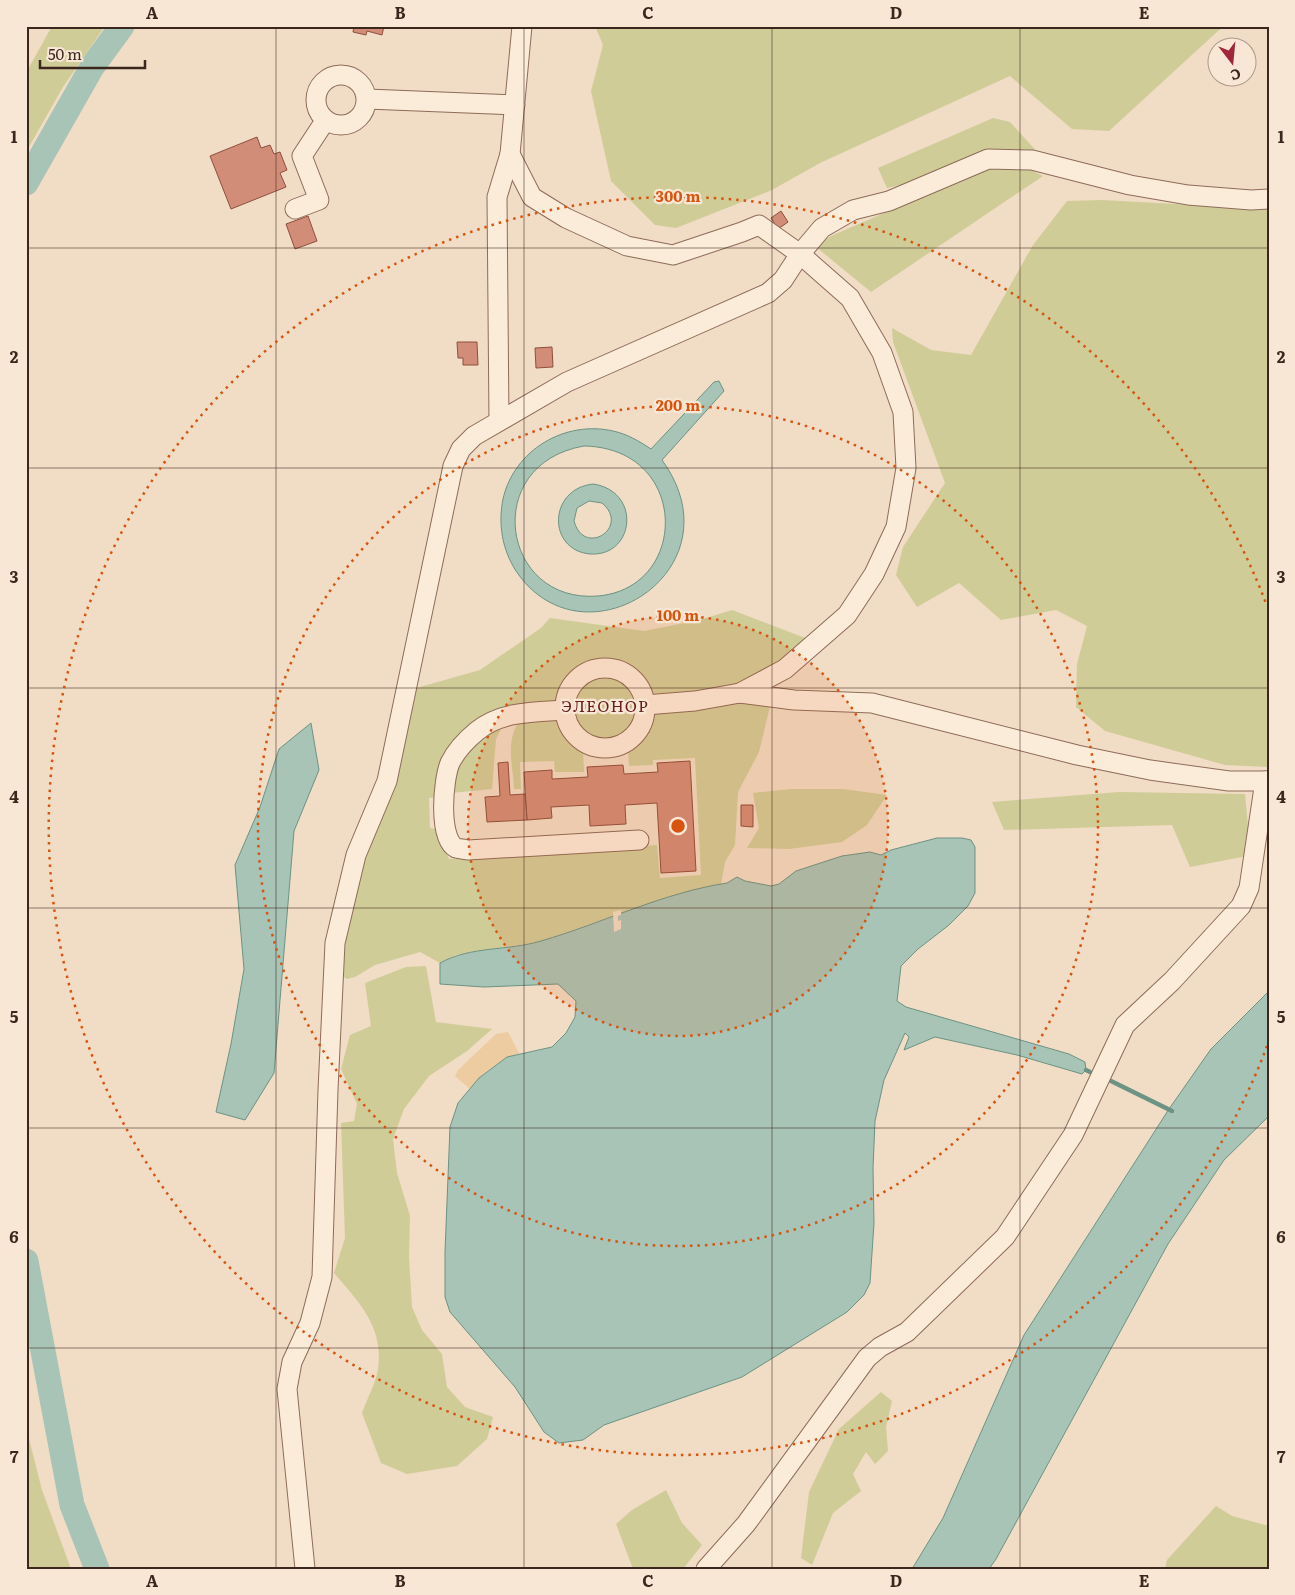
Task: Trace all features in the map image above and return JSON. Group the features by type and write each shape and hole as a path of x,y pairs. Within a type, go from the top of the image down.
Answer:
{"street":[{"path":"499,421 497,197 510,154 522,26"},
{"path":"348,75 362,84 367,99 362,116 356,121 339,126 325,121 319,112 316,96 324,81 331,77 348,75"},
{"path":"367,99 515,106"},
{"path":"295,209 319,200 302,156 325,121"},
{"path":"510,154 532,197 566,218 626,246 673,254 742,232 759,224 800,254 850,298 882,353 903,412 906,468 896,527 874,574 848,615 785,669 740,693"},
{"path":"305,1569 287,1389 292,1362 310,1323 322,1277 335,943 356,855 386,781 453,466 461,449 474,436 567,382 768,293 784,280 800,254 822,228 853,210 889,201 988,159 1032,160 1130,185 1188,195 1251,200 1269,199"},
{"path":"602,668 623,671 634,680 642,691 646,705 642,723 631,739 620,745 608,748 589,744 574,734 568,723 565,710 566,696 572,684 582,674 602,668"},
{"path":"646,705 695,701 740,693 794,700 872,703 1114,762 1229,781 1267,781 1249,888 1242,906 1179,974 1125,1025 1073,1135 1005,1237 906,1332 880,1347 867,1358 746,1524 706,1569"},
{"path":"565,710 518,712 500,718 477,731 464,742 452,759 446,778 444,796 447,833 450,841 457,848 468,850 639,840"}],"shaded area":[{"path":"52,26 105,26 63,87 26,152 26,73"},
{"path":"595,26 1226,26 1208,38 1208,40 1109,131 1072,129 1010,76 820,163 772,190 676,228 655,225 611,181 591,91 603,45"},
{"path":"993,118 1010,122 1040,155 887,188 878,168"},
{"path":"1021,165 1043,176 871,292 816,247 831,236 988,168"},
{"path":"1102,200 1269,209 1269,767 1225,765 1105,731 1076,707 1077,664 1087,626 1056,610 1001,620 959,583 917,607 896,575 903,547 945,483 893,342 892,328 931,350 971,355 1033,245 1067,201"},
{"path":"719,381 724,391 662,460 681,500 682,538 669,570 644,594 613,609 578,611 545,599 516,571 507,554 502,536 503,499 509,482 518,466 544,442 577,430 595,429 618,432 633,438 651,449 714,382","holes":["584,446 619,453 644,469 659,492 665,519 662,546 650,569 628,587 598,596 565,593 540,578 524,557 516,531 517,503 529,478 551,458"]},
{"path":"593,484 609,489 620,498 625,510 627,523 624,535 616,545 605,552 590,554 576,550 566,542 560,531 558,519 561,507 568,496 578,488","holes":["589,501 602,503 610,512 611,521 609,529 603,535 595,538 587,537 579,532 574,521 577,508"]},
{"path":"732,610 808,639 796,652 726,691 650,697 638,677 623,666 596,663 587,666 572,676 555,702 492,715 437,797 429,798 430,828 438,829 449,859 657,845 660,878 701,875 695,758 653,760 653,765 629,766 628,746 641,734 650,713 727,700 771,702 759,752 738,792 735,845 725,862 721,884 648,904 539,942 456,955 440,963 420,952 375,965 355,977 347,979 341,975 343,943 355,889 413,689 480,670 541,628 550,618 644,631 700,620"},
{"path":"599,676 611,676 627,685 634,695 636,707 634,719 627,729 611,738 599,738 588,733 579,724 574,713 574,701 579,690 588,681"},
{"path":"559,718 567,733 583,747 584,772 555,772 554,761 520,762 521,789 514,789 511,746 519,721"},
{"path":"311,723 319,770 294,831 274,1073 245,1120 216,1112 231,1044 244,969 235,865 260,807 279,749"},
{"path":"502,727 496,739 492,789 451,793 456,771 467,753 483,738"},
{"path":"791,789 843,789 887,795 867,825 842,842 789,849 747,848 759,828 753,793"},
{"path":"1119,792 1245,794 1249,837 1247,856 1190,867 1172,825 1004,830 992,802"},
{"path":"937,838 971,840 975,847 975,893 968,906 949,925 918,949 901,966 897,1001 906,1007 1069,1054 1085,1062 1086,1070 1082,1074 1017,1055 935,1037 904,1050 909,1037 905,1033 884,1080 875,1121 873,1168 874,1223 870,1283 864,1295 847,1312 742,1377 604,1425 583,1440 559,1443 544,1432 515,1387 450,1312 445,1297 445,1252 450,1127 458,1103 479,1078 507,1057 552,1047 566,1033 575,1017 576,1001 558,984 484,987 440,984 440,963 477,951 541,941 656,901 727,883 737,877 745,881 771,886 779,884 796,871 842,856 870,852 881,855 891,850"},
{"path":"426,966 436,1022 492,1029 467,1051 429,1076 404,1109 393,1139 397,1173 410,1216 409,1257 412,1307 422,1330 442,1354 447,1387 465,1407 493,1417 487,1439 457,1466 407,1474 381,1463 362,1413 377,1374 379,1354 377,1340 368,1316 334,1273 345,1238 341,1123 354,1121 357,1104 341,1069 350,1035 371,1026 365,983 406,967"},
{"path":"1269,991 1269,1116 1224,1160 1168,1244 996,1559 989,1569 912,1569 943,1518 1024,1335 1169,1109 1211,1049"},
{"path":"881,1392 892,1401 886,1427 888,1451 875,1464 866,1452 853,1474 861,1491 833,1513 812,1565 801,1558 809,1492 839,1429"},
{"path":"26,1427 42,1490 71,1569 26,1569"},
{"path":"666,1490 682,1523 702,1545 683,1569 633,1569 616,1524 632,1510"},
{"path":"1216,1506 1232,1516 1269,1526 1269,1569 1165,1569 1167,1560"}],"sand":[{"path":"508,1032 520,1055 506,1059 492,1067 470,1089 455,1076 458,1070 496,1034"}],"pier":[{"path":"621,910 618,921 621,920 621,929 614,932 613,912"}],"building":[{"path":"354,26 384,26 382,35 367,31 366,35 353,32"},
{"path":"257,137 261,148 270,145 274,154 280,152 287,170 280,173 286,187 231,209 210,156"},
{"path":"781,211 788,222 778,229 771,218"},
{"path":"308,216 317,241 295,249 286,224"},
{"path":"457,342 477,342 478,365 463,365 463,358 458,358"},
{"path":"552,347 553,367 536,368 535,348"},
{"path":"690,761 696,871 661,873 657,803 625,805 626,824 590,826 589,805 551,807 552,818 527,820 524,772 552,770 552,779 588,777 587,767 623,765 624,774 658,772 657,763"},
{"path":"508,762 510,795 525,794 527,820 487,822 485,797 500,796 498,763"},
{"path":"741,805 753,805 753,827 741,826"}],"waterway":[{"path":"26,183 92,67 122,26"},
{"path":"1086,1070 1090,1072"},
{"path":"1111,1081 1172,1111"},
{"path":"26,1261 72,1505 97,1569"}],"district":[{"name":"ЭЛЕОНОР","path":"605,706"}]}
